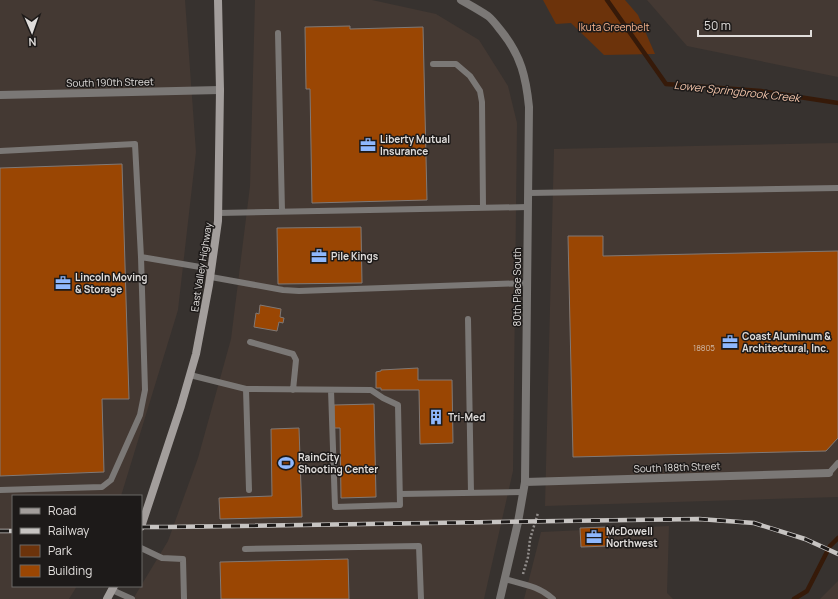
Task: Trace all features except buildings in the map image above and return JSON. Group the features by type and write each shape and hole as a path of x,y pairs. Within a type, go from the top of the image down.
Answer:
{"main road":[{"name":"East Valley Highway","path":"142,524 181,406 196,354 211,273 218,213 220,90 218,0"},
{"path":"107,599 113,588"}],"street":[{"name":"80th Place South","path":"461,0 489,17 516,51 523,69 529,107 525,482 518,522 500,599"},
{"name":"South 190th Street","path":"0,95 220,90"},
{"name":"South 188th Street","path":"525,482 829,473"}],"lane":[{"path":"278,33 282,211"},
{"path":"433,64 456,64 470,76 480,91 482,102 483,207"},
{"path":"0,151 135,144 141,257 145,390 140,415 111,480 102,487 0,490"},
{"path":"528,193 838,188"},
{"path":"218,213 528,206"},
{"path":"141,257 283,290 299,291 527,283"},
{"path":"468,319 471,493"},
{"path":"250,342 293,354 296,360 293,390"},
{"path":"190,375 246,389 371,390 398,405 400,505 335,507 331,390"},
{"path":"246,389 248,490"},
{"path":"829,473 838,463"},
{"path":"400,494 524,492"},
{"path":"245,549 419,546 421,599"},
{"path":"142,548 162,558 183,559 184,599"},
{"path":"505,579 532,586 546,593 553,599"},
{"path":"113,588 132,599"}],"path":[{"path":"520,583 528,557 530,539 538,513"}],"shaded area":[{"path":"0,0 185,0 196,152 178,310 121,495 12,495 12,587 76,587 69,599 0,599"},
{"path":"255,0 372,0 436,14 479,40 508,86 517,123 513,471 484,599 133,599 140,587 142,587 142,584 168,541 198,458 231,339 250,186"},
{"path":"647,0 838,0 838,77 687,46"},
{"path":"838,143 838,497 545,506 554,149"},
{"path":"669,526 667,593 673,599 524,599 541,532"},
{"path":"838,581 838,599 820,599"}],"green space":[{"name":"Ikuta Greenbelt","path":"543,0 625,0 638,15 655,54 604,55 571,23 556,24"}],"waterway":[{"name":"Lower Springbrook Creek","path":"607,0 666,84 761,91 838,103"},
{"name":"Lower Springbrook Creek","path":"794,599 807,591 830,546 838,538"}],"railway":[{"path":"142,527 699,519 754,523 805,539 838,554"},
{"path":"0,531 12,531"}],"place":[{"name":"Liberty Mutual Insurance","path":"368,145"},
{"name":"Pile Kings","path":"319,256"},
{"name":"Lincoln Moving & Storage","path":"63,283"},
{"name":"Coast Aluminum & Architectural, Inc.","path":"730,342"},
{"name":"Tri-Med","path":"436,417"},
{"name":"RainCity Shooting Center","path":"286,463"},
{"name":"McDowell Northwest","path":"594,537"}]}
